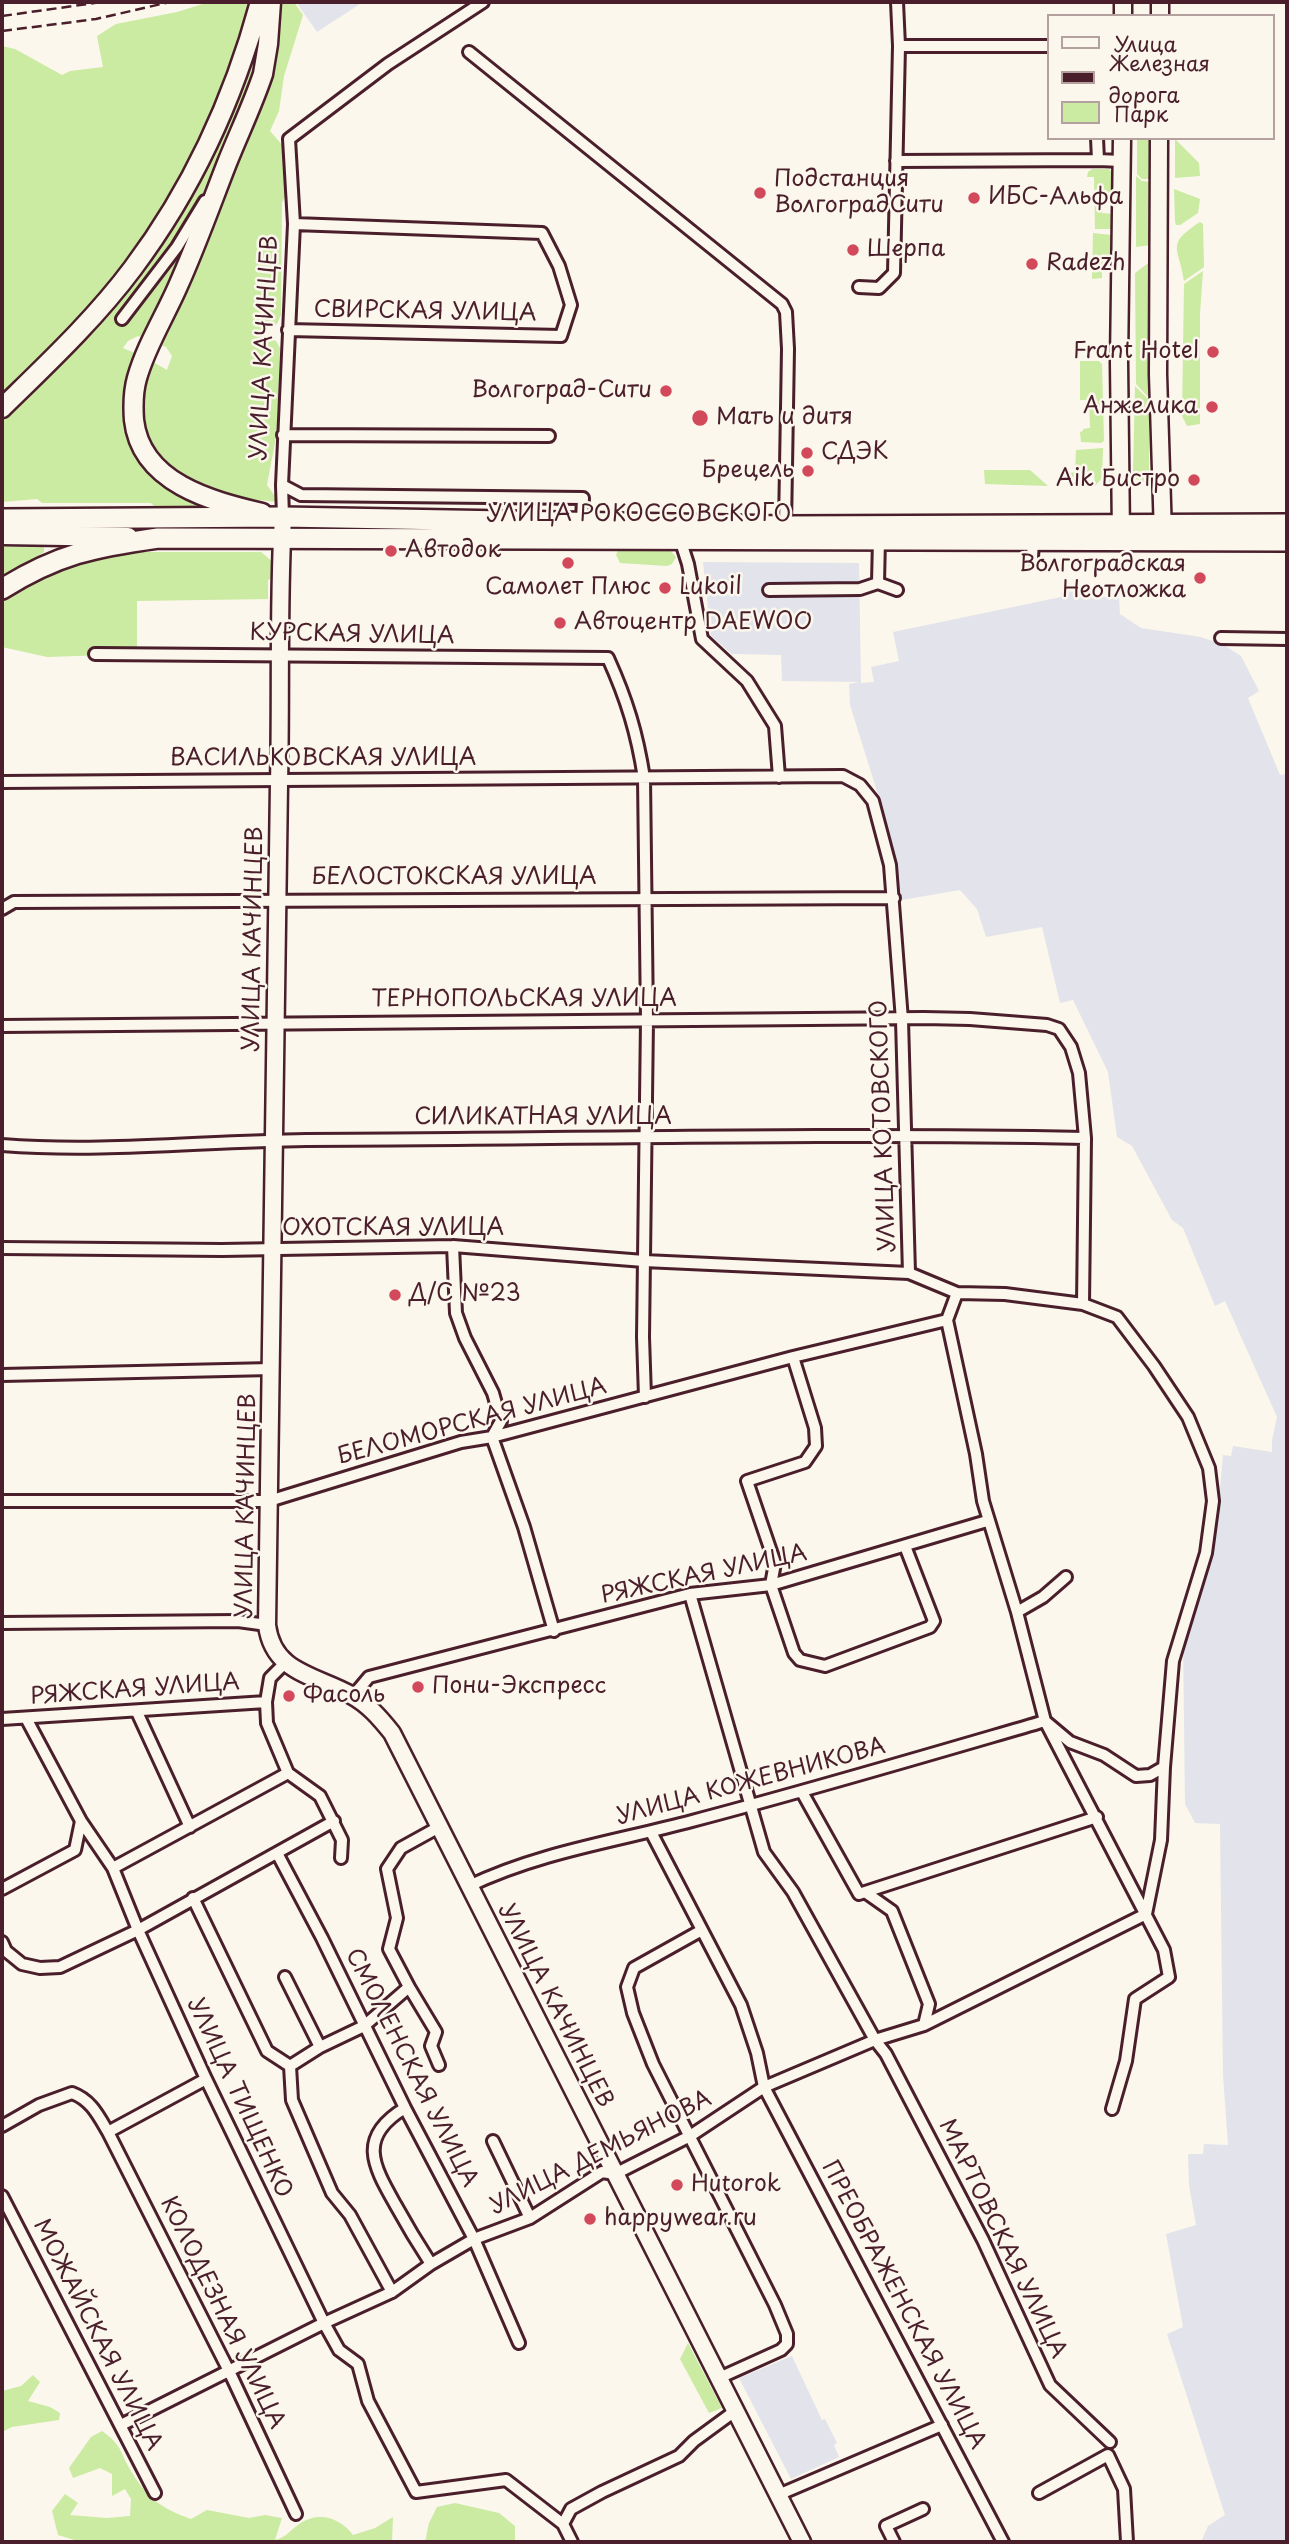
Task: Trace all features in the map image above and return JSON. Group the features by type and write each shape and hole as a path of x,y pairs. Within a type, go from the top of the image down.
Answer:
{"highway":[{"name":"УЛИЦА РОКОССОВСКОГО","path":"2,519 283,517 1121,532 1287,524"},
{"name":"УЛИЦА РОКОССОВСКОГО","path":"2,589 41,567 83,550 158,538 879,540 1032,549 1121,532"},
{"name":"УЛИЦА РОКОССОВСКОГО","path":"1163,532 1287,541"}],"main road":[{"path":"2,408 104,303 158,234 207,149 231,96 260,2"},
{"path":"271,2 263,74 253,104 228,159 179,285 147,354 136,382 133,403 137,435 151,461 171,480 199,494 283,517"},
{"path":"1121,532 1119,362 1122,140"},
{"path":"1159,140 1158,374 1163,532"},
{"name":"УЛИЦА КАЧИНЦЕВ","path":"283,517 278,655 275,1140 268,1501 269,1640 276,1654 285,1663 353,1696 376,1713 392,1733 802,2542"},
{"path":"2,535 158,538"}],"street":[{"name":"УЛИЦА КАЧИНЦЕВ","path":"483,2 388,64 289,139 294,224 282,485 301,495 583,498 582,522"},
{"path":"859,287 879,288 894,273 899,46 897,2"},
{"path":"899,46 1048,46"},
{"path":"469,52 782,304 786,312 788,349 785,526"},
{"path":"1097,140 1098,160"},
{"path":"122,318 177,247 228,159"},
{"path":"896,161 1122,161"},
{"name":"СВИРСКАЯ УЛИЦА","path":"288,330 561,336 571,305 559,267 542,233 294,224"},
{"path":"283,435 549,436"},
{"path":"282,485 283,517"},
{"path":"680,539 688,564 702,639 747,681 775,726 779,777"},
{"path":"878,583 879,540"},
{"path":"769,590 860,589 878,583 897,590"},
{"path":"1221,638 1287,639"},
{"name":"КУРСКАЯ УЛИЦА","path":"95,654 608,659 628,704 645,778"},
{"name":"УЛИЦА КОТОВСКОГО","path":"645,778 843,776 860,785 873,801 890,865 894,898 902,1020 909,1273 957,1293"},
{"path":"645,778 645,1397"},
{"name":"ВАСИЛЬКОВСКАЯ УЛИЦА","path":"2,782 645,778"},
{"name":"БЕЛОСТОКСКАЯ УЛИЦА","path":"2,909 14,902 894,898"},
{"name":"ТЕРНОПОЛЬСКАЯ УЛИЦА","path":"2,1026 970,1018 1047,1025 1059,1029 1071,1047 1079,1073 1085,1138"},
{"name":"СИЛИКАТНАЯ УЛИЦА","path":"2,1145 52,1149 275,1140 906,1134 1085,1138"},
{"path":"1083,1304 1085,1138"},
{"path":"453,1246 456,1313 465,1338 493,1393 501,1421 492,1437 524,1527 554,1631"},
{"name":"ОХОТСКАЯ УЛИЦА","path":"2,1248 271,1249 453,1246 644,1261 909,1273"},
{"path":"1112,2109 1126,2061 1135,1999 1169,1977 1164,1950 1045,1721 1017,1612 987,1521 976,1454 947,1320 957,1293 1004,1294 1083,1304 1117,1317 1188,1417 1209,1468 1212,1514 1206,1553 1173,1661 1161,1840 1146,1914"},
{"name":"БЕЛОМОРСКАЯ УЛИЦА","path":"2,1502 268,1501 461,1442 492,1437 793,1357 947,1320"},
{"path":"793,1357 815,1428 816,1446 805,1462 747,1480 775,1563 771,1585 794,1653 800,1660 825,1666 930,1627 934,1621 905,1546"},
{"path":"2,1375 272,1369"},
{"name":"РЯЖСКАЯ УЛИЦА","path":"353,1696 369,1677 690,1594 771,1585 987,1521"},
{"path":"1017,1612 1043,1597 1066,1577"},
{"name":"МАРТОВСКАЯ УЛИЦА","path":"690,1594 764,1852 793,1892 875,2040 886,2054 953,2180 1050,2385 1110,2442"},
{"path":"2,1623 238,1621 267,1625"},
{"name":"РЯЖСКАЯ УЛИЦА","path":"2,1719 266,1702 270,1678 285,1663"},
{"path":"266,1702 267,1723 288,1773 320,1796 342,1840 341,1858"},
{"path":"137,1712 190,1827"},
{"name":"УЛИЦА ТИЩЕНКО","path":"26,1718 81,1821 113,1867 138,1930 205,2079 324,2323 339,2350 358,2364 368,2401 416,2492 506,2480 563,2524"},
{"path":"1045,1721 1070,1742 1104,1755 1136,1776 1150,1775 1164,1768"},
{"name":"УЛИЦА КОЖЕВНИКОВА","path":"469,1886 515,1865 802,1792 1045,1721"},
{"path":"113,1867 288,1773"},
{"path":"802,1792 859,1894 1097,1817"},
{"path":"2,1889 75,1850 81,1821"},
{"path":"2,1942 6,1951 22,1964 40,1968 60,1967 138,1930 334,1821"},
{"path":"439,1827 401,1848 387,1869 397,1918 389,1949 436,2032 431,2046 439,2065"},
{"name":"ПРЕОБРАЖЕНСКАЯ УЛИЦА","path":"651,1832 741,2005 757,2053 764,2087 1003,2542"},
{"name":"СМОЛЕНСКАЯ УЛИЦА","path":"277,1853 474,2239 519,2343"},
{"path":"865,1892 892,1912 929,2004 924,2025"},
{"path":"193,1898 267,2051 290,2066"},
{"name":"УЛИЦА ДЕМЬЯНОВА","path":"121,2425 324,2323 392,2292 474,2239 530,2218 602,2172 615,2174 690,2136 764,2087 875,2040 924,2025 1146,1914"},
{"path":"702,1930 634,1968 627,1987 633,2013 653,2064 787,2334 787,2344 781,2350 719,2378"},
{"path":"285,1977 320,2047"},
{"path":"290,2066 320,2047 364,2026 409,1987"},
{"path":"290,2066 292,2100 332,2193 351,2215 392,2292"},
{"path":"108,2132 205,2079"},
{"name":"КОЛОДЕЗНАЯ УЛИЦА","path":"2,2126 39,2105 72,2093 84,2097 93,2108 108,2132 229,2371 296,2514"},
{"path":"405,2108 392,2116 381,2129 373,2146 373,2159 406,2223 432,2264"},
{"path":"493,2141 530,2218"},
{"name":"МОЖАЙСКАЯ УЛИЦА","path":"2,2196 155,2493"},
{"path":"572,2542 563,2524 571,2509 602,2491 679,2456 694,2441 735,2411"},
{"path":"778,2495 942,2425"},
{"path":"1039,2493 1108,2455 1124,2489 1127,2542"},
{"path":"894,2542 886,2526 922,2509"}],"shaded area":[{"path":"296,2 363,2 317,32"},
{"path":"703,562 859,563 861,683 874,682 871,667 899,661 893,632 1061,597 1061,592 1089,591 1090,597 1119,597 1120,614 1141,628 1201,637 1224,645 1241,656 1259,691 1248,698 1280,775 1287,774 1287,2542 1201,2542 1208,2526 1225,2515 1167,2334 1183,2327 1166,2234 1196,2225 1189,2185 1188,2154 1203,2154 1204,2144 1228,2145 1223,2075 1220,1824 1195,1823 1185,1804 1183,1640 1218,1511 1223,1455 1231,1456 1233,1446 1272,1452 1277,1417 1225,1301 1215,1306 1183,1228 1172,1220 1132,1146 1117,1137 1108,1072 1073,1000 1060,1003 1042,927 986,937 977,909 960,890 902,900 880,801 850,705 849,684 860,682 782,681 781,655 732,654 711,636"},
{"path":"792,2356 822,2420 825,2419 837,2443 834,2445 839,2457 791,2479 739,2378"}],"green space":[{"path":"209,2 294,2 303,15 284,76 279,111 270,131 283,146 292,186 282,202 281,315 277,324 261,330 262,336 276,341 280,348 277,432 267,485 279,502 204,491 183,481 161,462 147,437 140,410 140,396 143,381 153,362 167,370 172,356 166,347 138,336 128,341 123,348 137,354 130,374 126,414 128,433 135,452 145,469 159,483 177,495 212,508 155,507 151,503 42,503 37,499 2,502 2,46 15,49 62,75 70,71 103,67 97,36 116,24 177,12"},
{"path":"1137,140 1151,140 1151,179 1142,179 1137,174"},
{"path":"1176,140 1199,163 1200,176 1175,178"},
{"path":"1092,169 1109,169 1115,177 1115,200 1103,199 1102,213 1114,214 1114,229 1095,229 1094,177 1087,177"},
{"path":"1136,176 1142,181 1151,182 1151,245 1136,247"},
{"path":"1174,189 1200,199 1198,213 1180,225 1176,225 1175,221"},
{"path":"1200,222 1203,224 1204,267 1184,281 1178,242"},
{"path":"1093,233 1111,235 1111,262 1102,264 1102,278 1092,279"},
{"path":"1151,261 1149,398 1136,384 1135,273"},
{"path":"1203,271 1200,314 1200,424 1187,426 1182,416 1184,284"},
{"path":"1080,361 1099,361 1102,364 1104,441 1081,442 1080,432 1090,428 1089,400 1080,400"},
{"path":"1135,386 1149,400 1149,475 1143,482 1134,478 1133,472"},
{"path":"1103,448 1102,478 1095,486 1094,472 1080,471 1079,488 1071,487 1070,473 1075,472 1076,450"},
{"path":"984,470 1030,470 1048,486 985,484"},
{"path":"44,546 44,552 2,579 2,547"},
{"path":"618,550 670,550 676,557 672,564 667,566 620,563 616,555"},
{"path":"130,552 261,552 273,562 274,577 268,580 268,599 137,601 137,654 47,657 2,647 2,603 32,585 79,563"},
{"path":"688,2343 722,2408 709,2413 680,2359"},
{"path":"33,2375 40,2382 28,2401 50,2407 60,2413 59,2420 12,2427 2,2432 2,2391 21,2386"},
{"path":"102,2431 117,2445 131,2471 150,2496 171,2511 191,2519 207,2510 249,2518 265,2515 282,2518 275,2540 313,2518 335,2520 353,2535 375,2528 393,2517 392,2542 81,2542 58,2535 52,2511 65,2494 78,2503 70,2515 107,2518 130,2516 131,2499 125,2489 112,2496 112,2474 100,2468 73,2478 69,2468 91,2437"},
{"path":"455,2503 499,2513 515,2526 515,2542 425,2542 429,2523 437,2507"}],"railway":[{"path":"2,16 102,2"},
{"path":"2,31 96,19 170,2"}],"place":[{"name":"Подстанция ВолгоградСити","path":"760,193"},
{"name":"ИБС-Альфа","path":"974,198"},
{"name":"Шерпа","path":"853,250"},
{"name":"Radezh","path":"1032,264"},
{"name":"Frant Hotel","path":"1213,352"},
{"name":"Волгоград-Сити","path":"666,391"},
{"name":"Анжелика","path":"1212,407"},
{"name":"Мать и дитя","path":"700,418"},
{"name":"СДЭК","path":"807,453"},
{"name":"Брецель","path":"808,471"},
{"name":"Aik Бистро","path":"1194,480"},
{"name":"Автодок","path":"391,551"},
{"name":"Самолет Плюс","path":"568,563"},
{"name":"Волгоградская Неотложка","path":"1200,578"},
{"name":"Lukoil","path":"665,588"},
{"name":"Автоцентр DAEWOO","path":"560,623"},
{"name":"Д/С №23","path":"395,1295"},
{"name":"Пони-Экспресс","path":"418,1687"},
{"name":"Фасоль","path":"289,1696"},
{"name":"Hutorok","path":"677,2185"},
{"name":"happywear.ru","path":"590,2219"}]}
